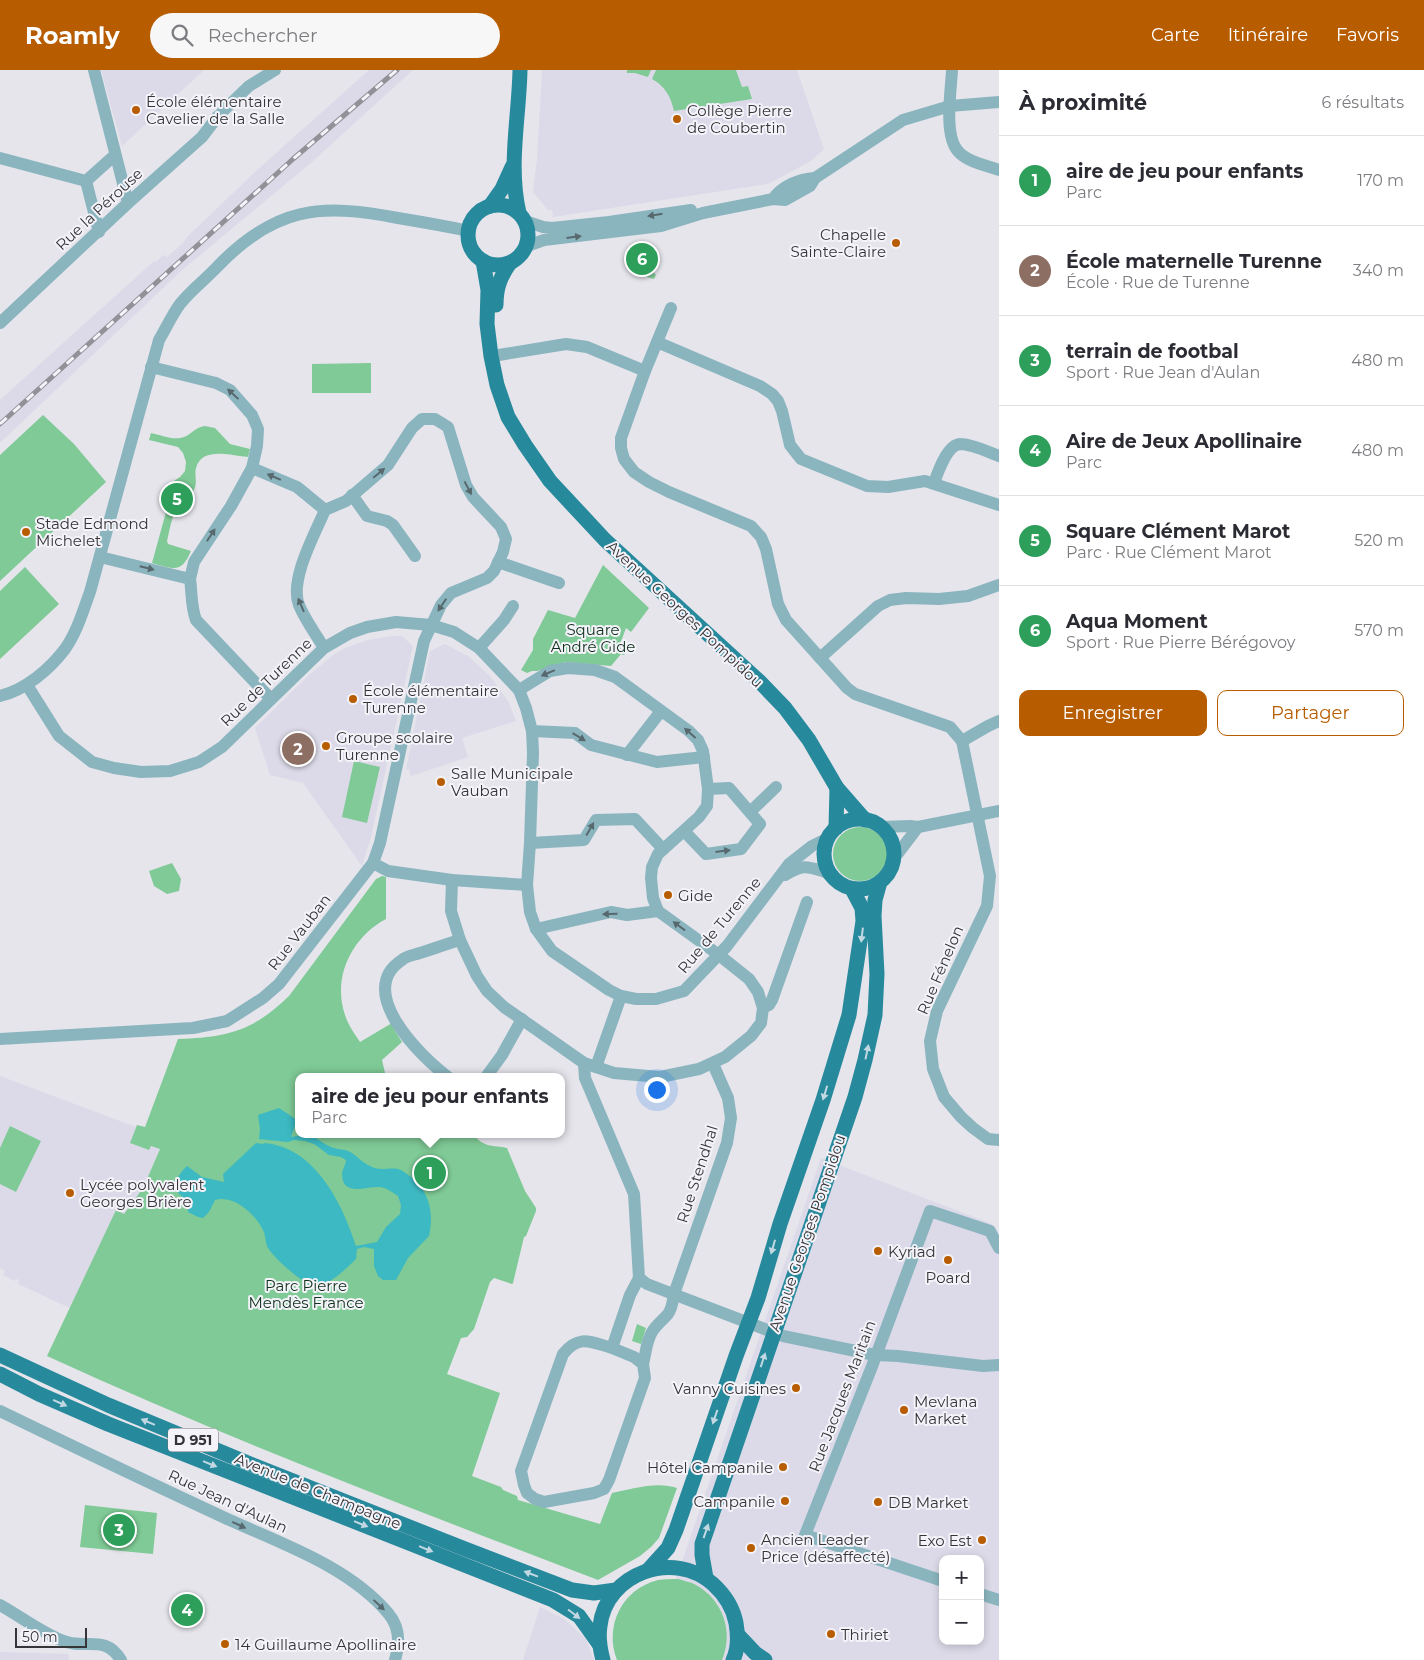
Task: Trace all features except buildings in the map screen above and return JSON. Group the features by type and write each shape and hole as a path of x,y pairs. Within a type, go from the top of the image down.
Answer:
{"main road":[{"path":"520,70 514,193 528,229 527,246 517,259 501,265 483,261 470,246 469,231 475,216 484,209 490,206 506,206 522,217"},
{"path":"490,206 502,189 514,163"},
{"name":"Avenue Georges Pompidou","path":"483,261 488,290 488,324 491,356 497,386 508,417 525,445 550,481 605,540 759,680 785,708 809,740 836,788 865,820"},
{"name":"Avenue Georges Pompidou","path":"510,263 500,279 496,290 496,332 503,376 525,445"},
{"name":"Avenue Georges Pompidou","path":"832,833 836,788"},
{"path":"865,820 881,828 889,837 893,848 893,860 891,868 880,882 872,887 852,889 836,880 825,865 824,856 824,846 832,833 850,821 865,820"},
{"name":"Avenue Georges Pompidou","path":"706,1578 702,1544 773,1332 852,1106 865,1060 874,1014 876,974 874,916 875,900 880,882"},
{"name":"Avenue Georges Pompidou","path":"649,1569 668,1548 758,1298 780,1224 823,1100 849,1015 863,921 862,908 852,889"},
{"name":"Avenue de Champagne","path":"0,1355 117,1409 250,1464 572,1590 594,1593 616,1590"},
{"name":"Avenue de Champagne","path":"0,1374 108,1424 553,1600 579,1616 599,1644"},
{"path":"0,1381 28,1388"},
{"path":"603,1660 599,1644 600,1625 605,1606 616,1590 631,1577 649,1569 669,1566 688,1570 706,1578 723,1593 734,1613 738,1635 733,1660"},
{"path":"738,1635 755,1653 765,1660"}],"street":[{"path":"94,70 128,203"},
{"name":"Rue la Pérouse","path":"0,323 128,203 202,137 220,114 249,86 275,70"},
{"path":"952,70 950,124 952,138 957,150 964,157 999,170"},
{"path":"527,246 544,240 661,226 703,213 773,199 778,192 803,179 815,178 903,120 950,106 999,102"},
{"path":"86,181 115,155"},
{"path":"0,158 86,181"},
{"path":"86,181 99,232"},
{"path":"522,217 543,227 552,228 609,222 694,209 703,213"},
{"path":"0,696 27,685 48,666 65,649 78,625 100,557 159,340 180,305 234,250 250,237 276,222 312,212 348,210 368,212 469,231"},
{"path":"671,308 645,371 621,438 624,459 634,472 669,492 751,526 761,536 766,549 778,604 786,620 847,688 855,694 950,727 962,742 988,726 999,722"},
{"path":"657,342 760,386 772,394 782,410 790,445 802,460 867,486 888,487 925,481 999,504"},
{"path":"500,355 566,344 587,347 645,371"},
{"path":"151,367 216,383 230,390 252,415 258,429 257,446 252,468 231,506 194,562 190,578 192,610 196,620 272,699"},
{"path":"324,648 299,605 296,590 298,576 325,510 352,496 388,465 412,428 422,419 435,419 448,427 466,485 473,497 501,527 506,539 498,562 559,583"},
{"path":"934,483 939,469 954,446 959,444 966,445 999,456"},
{"path":"252,468 296,487 325,510"},
{"path":"352,496 367,516 393,524 416,556"},
{"path":"100,557 190,578"},
{"name":"Rue Vauban","path":"0,1039 192,1028 227,1021 263,998 279,983 373,863 380,843 424,641 441,605 451,593 487,578 494,571 498,562"},
{"path":"820,658 878,606 890,600 906,598 939,599 968,596 999,585"},
{"path":"479,648 504,620 513,606"},
{"name":"Rue de Turenne","path":"27,685 59,736 92,762 141,772 170,771 199,762 222,746 324,648 350,633 367,627 396,622 431,625 454,632 479,648 519,690 526,708 532,731 533,754 527,885 530,912 536,929 552,950 609,990 621,996 636,999 656,1000 684,991 719,955 790,864 801,854 832,833"},
{"path":"452,880 451,910 460,940 477,976 487,990 504,1007 590,1065 614,1073 660,1078 699,1070 725,1057 751,1036 761,1023 763,1008 758,992 749,979 658,911 653,898 652,867 658,854 699,817 706,806 708,789 703,750 698,740 689,731 615,677 595,670 568,668 550,671 519,690"},
{"path":"628,754 661,711"},
{"path":"532,731 575,733 591,745 657,762 704,757"},
{"name":"Rue Fénelon","path":"962,742 993,897 937,1011 930,1041 933,1069 944,1097 973,1128 988,1139 999,1140"},
{"path":"750,812 776,787"},
{"path":"684,831 706,854 742,849 760,824 729,788 708,789"},
{"path":"881,828 918,827 999,811"},
{"path":"530,843 584,840 596,820 635,819 663,849"},
{"path":"893,860 918,827"},
{"path":"373,863 388,871 452,880 527,885"},
{"name":"Rue de Turenne","path":"780,878 796,868 804,866 830,874"},
{"path":"763,1008 772,1000 807,902"},
{"path":"536,929 610,912 627,915 658,911"},
{"path":"443,1073 432,1065 404,1035 388,1005 384,993 389,971 402,959 460,940"},
{"path":"621,996 585,1078 634,1194 639,1278 630,1295 612,1348 634,1357 643,1364"},
{"path":"489,1073 502,1055 522,1019"},
{"name":"Rue Stendhal","path":"612,1348 582,1340 570,1345 563,1354 522,1471 527,1493 534,1499 544,1502 594,1494 604,1489 609,1480 645,1378 643,1364 646,1356 645,1351 652,1332 670,1312 674,1294 727,1143 731,1118 728,1098 713,1064"},
{"name":"Rue Jacques Maritain","path":"939,1579 805,1535 930,1211 990,1231 999,1248"},
{"path":"639,1278 648,1284 783,1336 875,1355 983,1366 999,1365"},
{"name":"Rue Jean d'Aulan","path":"0,1411 191,1502 325,1563 364,1590 389,1614 395,1624 398,1635 395,1660"},
{"path":"984,1595 999,1600"},
{"path":"0,1604 62,1641 73,1644 104,1644 115,1651 121,1660"}],"shaded area":[{"name":"École élémentaire Cavelier de la Salle","path":"101,70 204,70 122,146"},
{"path":"369,70 413,70 312,162 181,271 0,443 0,400 154,261 156,262 163,255 167,257 183,243 257,170"},
{"name":"Collège Pierre de Coubertin","path":"542,70 797,70 824,149 811,161 768,184 553,217 552,210 548,210 533,192 537,159"},
{"name":"Groupe scolaire Turenne","path":"402,636 413,646 371,837 362,866 303,783 270,775 255,728 308,676 333,655 345,648 368,640"},
{"path":"445,644 468,656 490,676 508,701 516,721 462,738 468,757 411,776 409,769 406,770 430,651"},
{"name":"Lycée polyvalent Georges Brière","path":"0,1076 136,1127 131,1143 149,1150 150,1146 160,1148 138,1197 124,1214 116,1211 70,1308 18,1284 19,1280 16,1279 15,1281 3,1275 5,1271 0,1268"},
{"path":"821,1158 992,1224 999,1237 999,1660 648,1660"},
{"path":"540,1607 564,1619 586,1639 594,1660 523,1660"},
{"path":"0,1652 68,1654 69,1660 0,1660"}],"green space":[{"path":"627,70 651,70 648,77 627,73"},
{"path":"656,70 736,70 742,87 748,86 752,99 674,111 667,92 652,79"},
{"path":"637,248 654,254 650,264 656,266 654,279 647,277 646,273 640,274 629,270"},
{"path":"371,363 371,393 312,393 312,364"},
{"name":"Stade Edmond Michelet","path":"43,415 74,444 106,482 0,581 0,455"},
{"path":"205,426 215,428 230,444 250,449 248,457 218,454 204,457 199,461 196,468 194,490 175,512 167,541 168,544 191,551 184,563 176,568 152,563 166,512 168,491 174,481 185,471 186,462 183,453 178,447 149,440 151,433 180,438"},
{"name":"Square André Gide","path":"603,565 649,608 631,632 626,628 619,647 626,653 624,655 621,654 611,666 566,662 527,673 521,670 533,650 533,639 548,610 575,618"},
{"path":"25,567 59,604 0,659 0,591"},
{"path":"354,761 380,767 367,823 342,817"},
{"path":"855,827 865,827 875,831 883,839 887,854 883,869 875,877 865,881 855,881 845,877 837,869 833,859 833,849 837,839 845,831"},
{"path":"172,863 181,879 179,891 167,894 154,886 149,871"},
{"name":"Parc Pierre Mendès France","path":"382,876 386,877 386,919 363,936 348,960 341,986 342,1001 351,1029 360,1042 392,1023 402,1042 382,1060 385,1073 295,1073 295,1138 477,1138 485,1144 507,1148 525,1191 536,1211 524,1237 513,1283 494,1278 490,1282 474,1329 467,1337 461,1338 447,1374 500,1393 472,1476 501,1487 503,1490 517,1496 518,1500 600,1524 612,1493 653,1485 677,1488 659,1538 640,1556 598,1580 252,1445 47,1356 116,1210 124,1214 143,1188 160,1149 151,1146 149,1150 130,1143 137,1125 145,1127 178,1039 226,1034 239,1030 264,1017 276,1008 289,996 376,879"},
{"path":"10,1126 41,1141 16,1192 0,1184 0,1148"},
{"path":"637,1324 646,1328 641,1344 632,1341"},
{"path":"85,1505 157,1513 153,1554 80,1547"},
{"path":"678,1579 694,1584 705,1591 719,1608 724,1618 727,1639 722,1660 617,1660 613,1634 619,1611 626,1600 645,1585 658,1580"},
{"path":"191,1606 193,1614 173,1620 171,1614"}],"water":[{"path":"279,1108 295,1119 291,1137 315,1138 334,1148 350,1152 372,1167 400,1170 411,1177 423,1189 431,1212 429,1236 408,1258 396,1280 383,1280 378,1276 374,1266 374,1249 364,1247 357,1249 356,1259 339,1275 323,1285 313,1285 299,1278 277,1259 268,1248 264,1232 259,1224 243,1207 229,1200 222,1199 215,1200 209,1212 203,1218 188,1212 189,1202 179,1194 175,1185 181,1172 187,1166 202,1177 224,1182 223,1174 256,1143 264,1143 282,1147 298,1155 312,1166 324,1180 343,1212 356,1246 377,1242 386,1227 400,1214 401,1205 398,1196 387,1189 380,1187 356,1189 346,1186 342,1175 346,1160 341,1157 329,1155 314,1144 305,1141 294,1140 288,1142 259,1139 258,1115"}],"railway":[{"path":"0,424 293,159 397,70"}],"place":[{"name":"École élémentaire Cavelier de la Salle","path":"136,110"},
{"name":"Collège Pierre de Coubertin","path":"677,119"},
{"name":"Chapelle Sainte-Claire","path":"896,243"},
{"name":"Aqua Moment","path":"642,259"},
{"name":"Square Clément Marot","path":"177,499"},
{"name":"Stade Edmond Michelet","path":"26,532"},
{"name":"École élémentaire Turenne","path":"353,699"},
{"name":"Groupe scolaire Turenne","path":"326,746"},
{"name":"École maternelle Turenne","path":"298,749"},
{"name":"Salle Municipale Vauban","path":"441,782"},
{"name":"Gide","path":"668,895"},
{"name":"aire de jeu pour enfants","path":"430,1173"},
{"name":"Lycée polyvalent Georges Brière","path":"70,1193"},
{"name":"Kyriad","path":"878,1251"},
{"name":"Poard","path":"948,1260"},
{"name":"Vanny Cuisines","path":"796,1388"},
{"name":"Mevlana Market","path":"904,1410"},
{"name":"Hôtel Campanile","path":"783,1467"},
{"name":"Campanile","path":"785,1501"},
{"name":"DB Market","path":"878,1502"},
{"name":"terrain de footbal","path":"119,1530"},
{"name":"Exo Est","path":"982,1540"},
{"name":"Ancien Leader Price (désaffecté)","path":"751,1548"},
{"name":"Aire de Jeux Apollinaire","path":"187,1610"},
{"name":"Thiriet","path":"831,1634"},
{"name":"14 Guillaume Apollinaire","path":"225,1644"}]}
